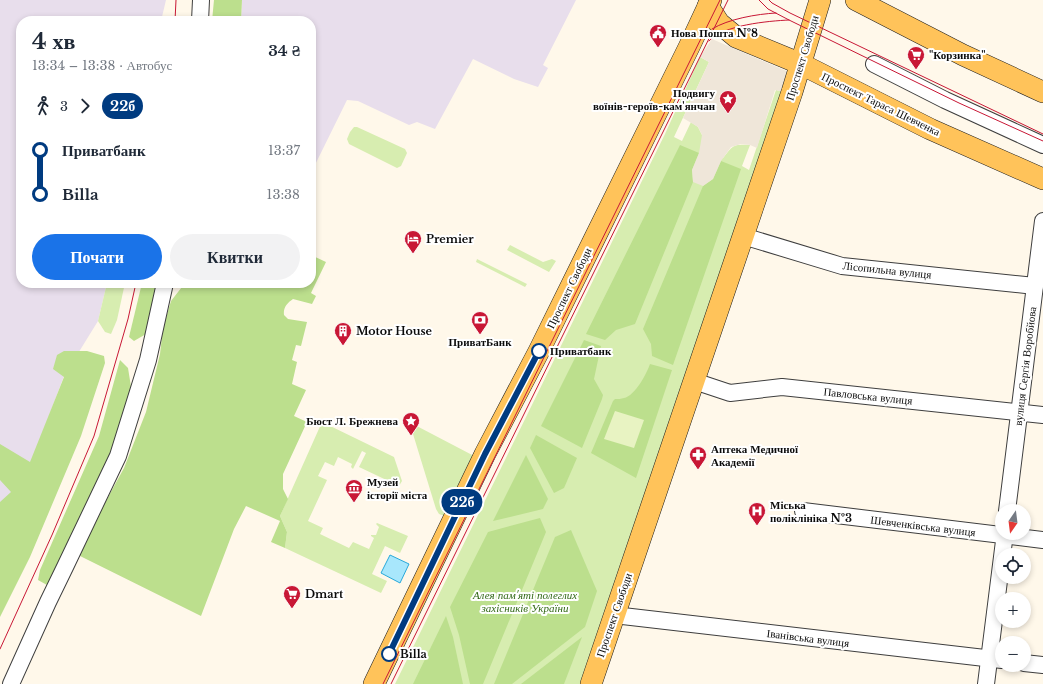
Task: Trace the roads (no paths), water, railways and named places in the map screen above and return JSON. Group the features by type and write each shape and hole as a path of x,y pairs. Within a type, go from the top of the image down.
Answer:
{"main road":[{"name":"Проспект Свободи","path":"591,684 801,64 820,0"},
{"path":"856,0 963,55 1043,92"},
{"name":"Проспект Свободи","path":"374,684 485,454 539,351 709,3"},
{"name":"Проспект Тараса Шевченка","path":"709,3 719,23 736,37 801,64 930,129 1043,179"}],"street":[{"path":"200,16 201,0"},
{"path":"874,64 945,100 1043,145"},
{"name":"вулиця Сергія Воробйова","path":"1008,504 1043,221"},
{"name":"Лісопильна вулиця","path":"743,236 842,266 1035,286"},
{"path":"11,684 48,602 118,456 152,347 164,288"},
{"name":"Павловська вулиця","path":"694,381 730,393 782,387 1019,411 1043,415"},
{"name":"Шевченківська вулиця","path":"803,511 995,534"},
{"name":"Шевченківська вулиця","path":"1031,538 1043,540"},
{"path":"998,636 1004,540"},
{"name":"Іванівська вулиця","path":"614,615 995,660"},
{"path":"986,684 995,662"},
{"path":"1031,664 1043,665"}],"water":[{"path":"390,555 409,564 400,583 381,573"}],"tram line":[{"path":"175,16 176,0"},
{"path":"383,684 720,0"},
{"path":"391,684 728,0"},
{"path":"759,0 768,9 789,20 959,103 1043,141"},
{"path":"769,0 790,13 1043,134"},
{"path":"712,29 726,22 776,13"},
{"path":"709,41 724,31 746,25 770,21 789,20"},
{"path":"0,649 52,535 94,436 128,319 135,288"}],"place":[{"name":"Нова Пошта №8","path":"658,48"},
{"name":"\"Корзинка\"","path":"916,70"},
{"name":"Подвигу воїнів-героїв-кам'янчан","path":"728,114"},
{"name":"Premier","path":"413,254"},
{"name":"ПриватБанк","path":"480,335"},
{"name":"Motor House","path":"343,346"},
{"name":"Приватбанк","path":"539,351"},
{"name":"Бюст Л. Брежнева","path":"411,436"},
{"name":"Аптека Медичної Академії","path":"698,470"},
{"name":"Музей історії міста","path":"354,503"},
{"name":"Міська поліклініка №3","path":"757,526"},
{"name":"Dmart","path":"292,609"},
{"name":"Billa","path":"389,654"}],"park label":[{"name":"Алея пам'яті полеглих захісників України","path":"525,601"}]}
